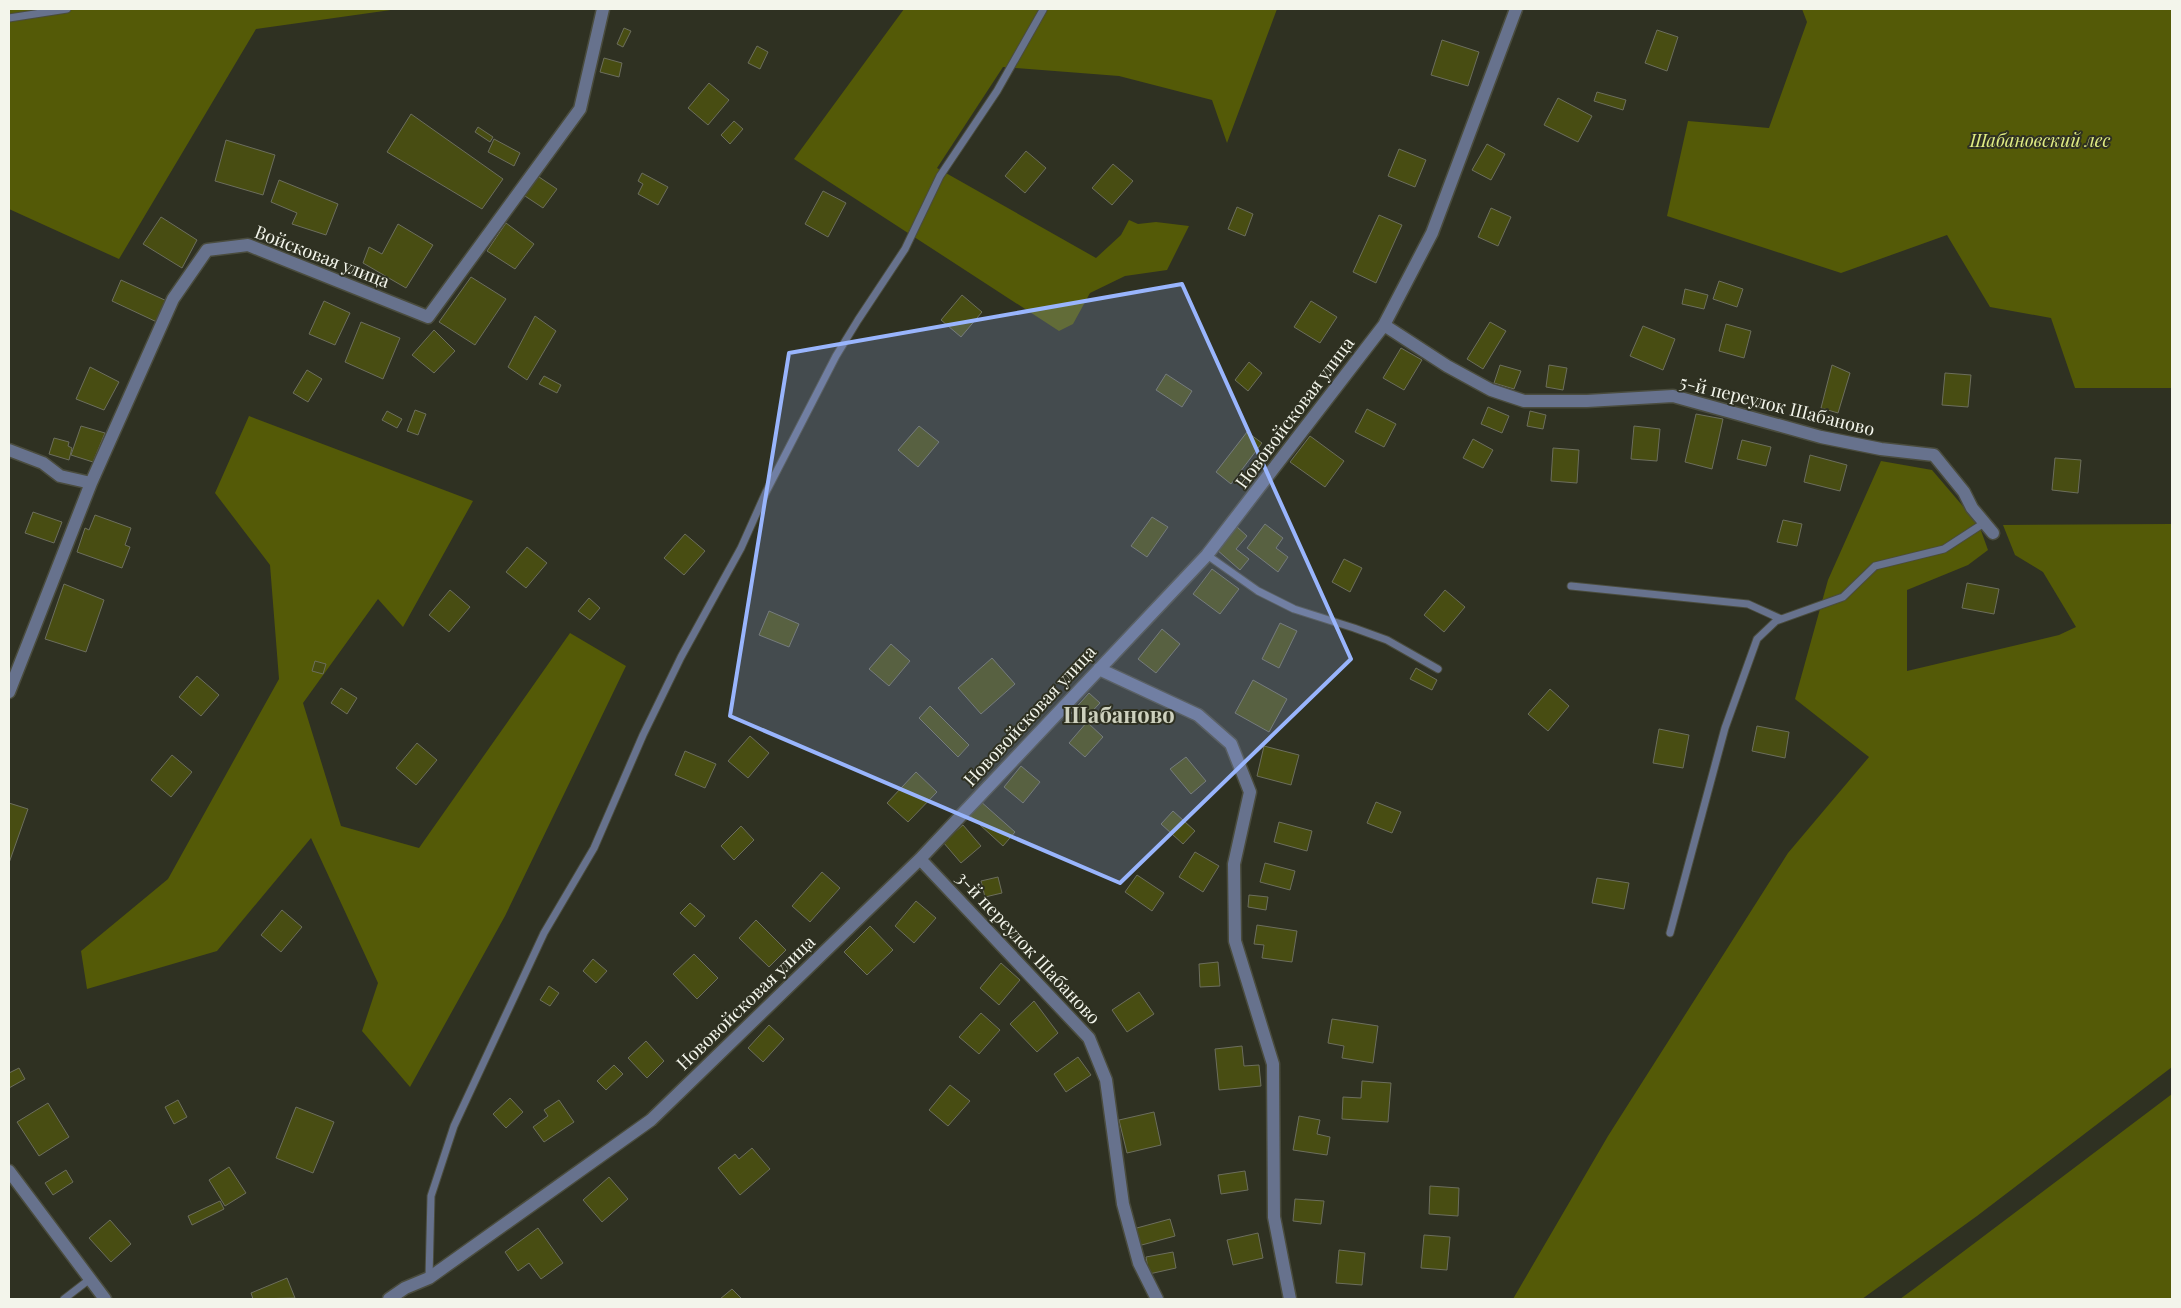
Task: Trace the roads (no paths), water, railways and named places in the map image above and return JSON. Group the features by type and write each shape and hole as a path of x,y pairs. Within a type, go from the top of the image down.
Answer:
{"street":[{"name":"Войсковая улица","path":"9,692 91,483 173,299 207,250 248,245 428,317 580,109 603,9"},
{"name":"Нововойсковая улица","path":"389,1299 406,1294 651,1120 920,859 1207,555 1384,325 1432,233 1516,9"},
{"name":"5-й переулок Шабаново","path":"1384,325 1447,366 1491,390 1524,401 1586,401 1673,396 1821,437 1881,449 1934,455 1964,492 1972,508 1988,528"},
{"path":"9,450 43,463 60,476 91,483"},
{"path":"1099,669 1198,715 1231,744 1250,792 1234,864 1236,941 1273,1064 1274,1216 1290,1299"},
{"name":"3-й переулок Шабаново","path":"920,859 1089,1038 1106,1080 1123,1204 1139,1263 1157,1299"},
{"path":"9,1171 104,1299"}],"lane":[{"path":"9,18 67,9"},
{"path":"429,1278 431,1196 454,1126 485,1055 536,950 594,848 643,735 680,657 741,548 766,492 836,356 905,249 940,176 997,91 1043,10"},
{"path":"1670,933 1732,710 1757,639 1776,621 1844,597 1875,566 1944,549 1988,528"},
{"path":"1207,555 1258,591 1294,609 1387,640 1438,669"},
{"path":"1571,586 1748,604 1781,619"},
{"path":"64,1299 90,1280"}],"district":[{"name":"Шабаново","path":"1119,715"}],"park label":[{"name":"Шабановский лес","path":"2040,141"}]}
